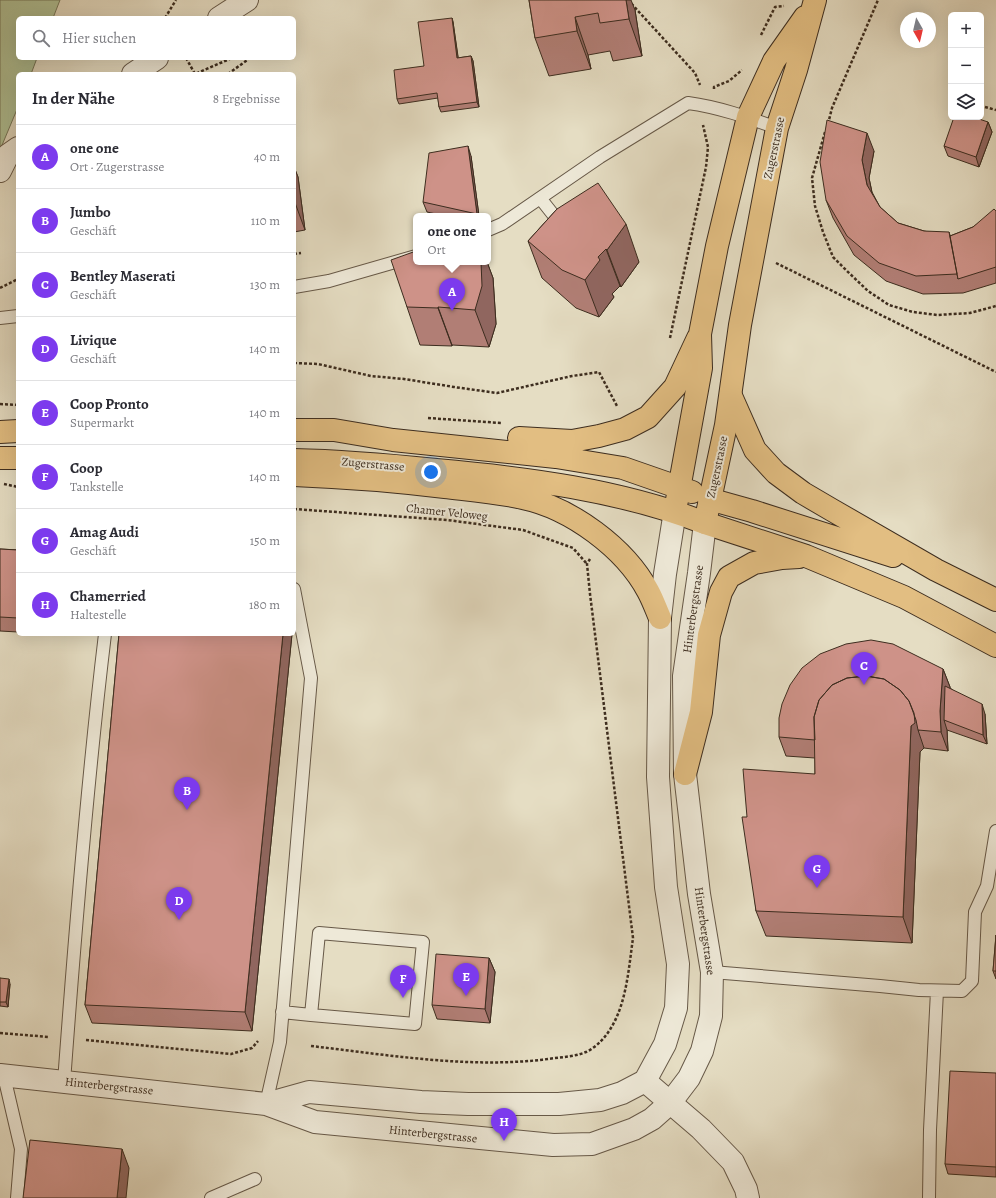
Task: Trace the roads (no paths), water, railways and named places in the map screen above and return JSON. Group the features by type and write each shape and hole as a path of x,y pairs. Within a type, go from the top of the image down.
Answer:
{"main road":[{"name":"Zugerstrasse","path":"675,511 701,368 700,334 717,246 748,117 774,61 815,1"},
{"name":"Zugerstrasse","path":"296,460 338,461 507,476 617,496 675,511 705,523 726,425 740,325 777,128 796,70 815,1"},
{"path":"296,430 409,429 572,441 599,436 625,429 648,417 675,387 700,334"},
{"path":"730,396 755,450 776,473 809,497 936,570 996,600"},
{"path":"334,430 393,440 556,456 624,468 709,499 752,511 936,570"},
{"path":"0,432 16,431"},
{"path":"0,458 16,458"},
{"path":"296,475 410,483 523,498 544,504 570,516 595,532 626,560 648,590 660,618"},
{"path":"705,523 806,556 904,597 996,646"},
{"path":"685,774 701,712 709,634 721,592 729,577 754,563 782,558 806,556"}],"street":[{"path":"222,16 247,0"},
{"path":"136,72 154,60"},
{"path":"0,171 8,156 16,150"},
{"path":"675,511 660,618 658,777 666,887 678,964 676,1008 665,1044 645,1081 717,1144 733,1162 746,1189 748,1198"},
{"name":"Hinterbergstrasse","path":"1,1078 64,1082 266,1104 315,1122 553,1145 592,1144 609,1139 640,1126 652,1119 670,1103 689,1078 702,1051 711,1016 712,972 699,894 685,774 684,676 700,573 705,523"},
{"name":"Hinterbergstrasse","path":"266,1104 309,1092 468,1104 559,1104 600,1100 622,1094 645,1081"}],"lane":[{"path":"491,229 502,224 600,157 688,103 708,106 748,117 777,128"},
{"path":"540,198 569,234"},
{"path":"296,287 329,281 413,257"},
{"path":"0,318 16,316"},
{"path":"266,1104 280,1042 311,678 296,599"},
{"path":"64,1082 78,891 94,724 105,636"},
{"path":"712,972 919,990 962,991 972,981 975,912 987,886 996,831"},
{"path":"282,1012 416,1024 423,942 319,933 311,1014"},
{"path":"929,1198 930,1130 937,991"},
{"path":"1,1078 21,1149 17,1198"},
{"path":"211,1198 255,1180"}],"place":[{"name":"one one","path":"452,311"},
{"name":"Bentley Maserati","path":"864,685"},
{"name":"Jumbo","path":"187,810"},
{"name":"Amag Audi","path":"817,888"},
{"name":"Livique","path":"179,920"},
{"name":"Coop Pronto","path":"466,996"},
{"name":"Coop","path":"403,998"},
{"name":"Chamerried","path":"504,1141"}]}
